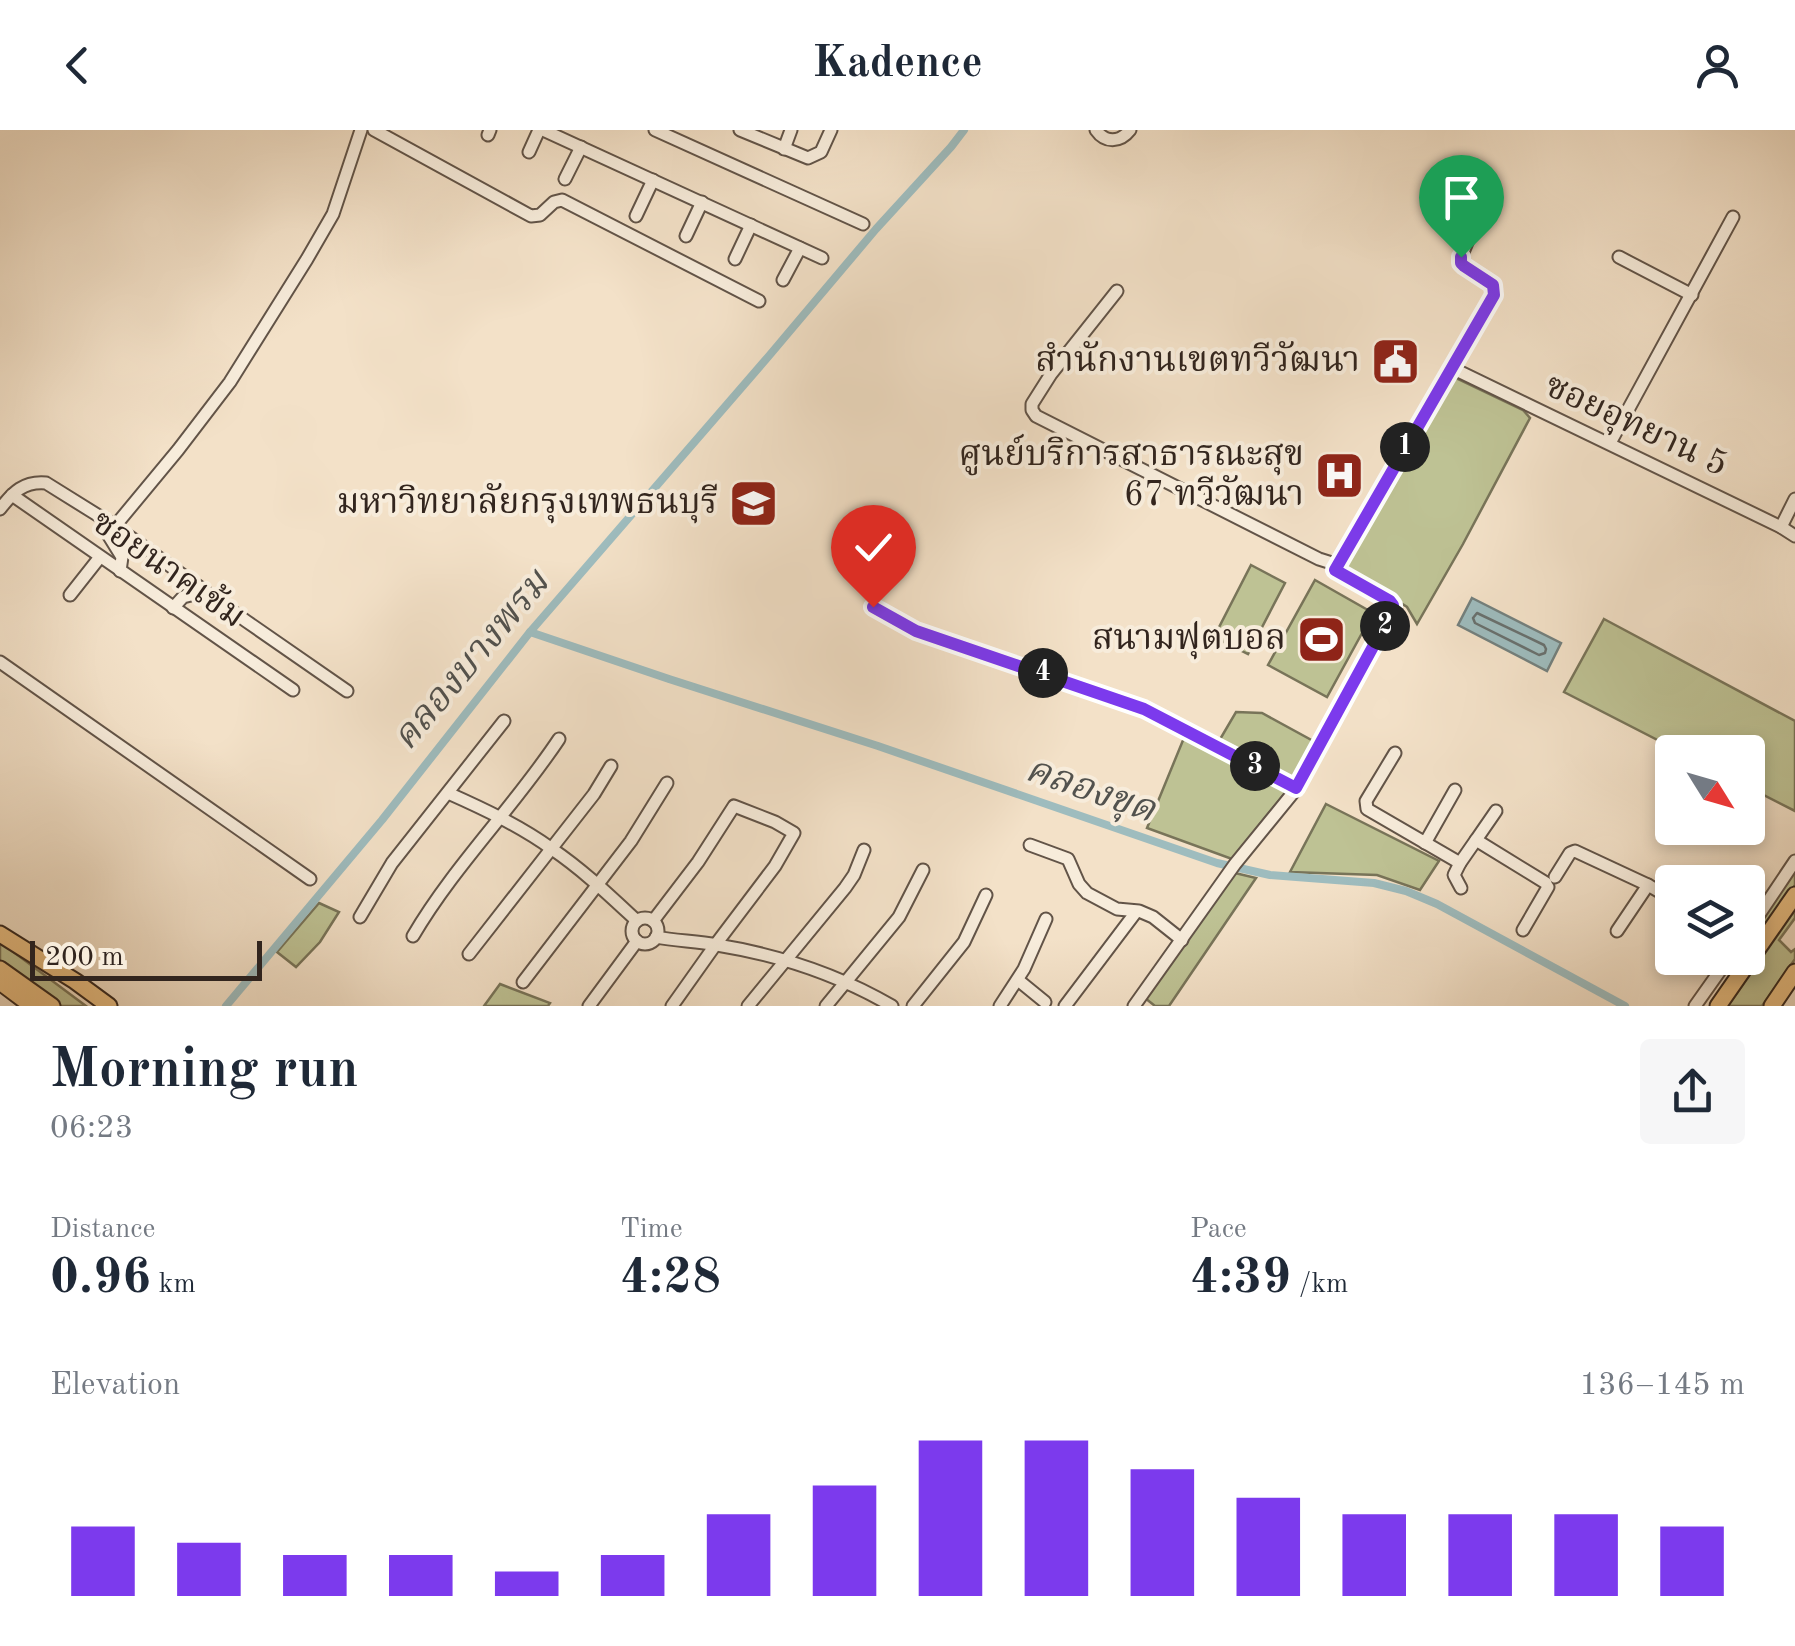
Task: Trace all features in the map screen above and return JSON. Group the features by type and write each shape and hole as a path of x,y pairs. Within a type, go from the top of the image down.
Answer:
{"main road":[{"path":"1723,1000 1795,895"},
{"path":"0,934 93,1006"},
{"path":"0,934 110,1006"},
{"path":"0,968 52,1006"},
{"path":"1772,1006 1795,972"},
{"path":"0,982 32,1006"}],"street":[{"path":"120,571 122,557 109,536 230,382 307,260 333,214 361,130"},
{"path":"374,130 530,216 540,215 562,200 758,301"},
{"path":"529,152 541,130 822,258"},
{"path":"655,130 863,224"},
{"path":"740,130 758,134 808,158 823,150 832,130"},
{"path":"784,149 790,130"},
{"path":"1096,130 1111,140 1124,137 1130,130"},
{"path":"565,179 581,148"},
{"path":"636,216 653,180"},
{"path":"1134,1006 1231,869 1296,788 1393,610 1390,601 1335,570 1494,295 1488,280 1461,263 1488,192 1465,184"},
{"path":"686,236 702,202"},
{"path":"1610,443 1733,217"},
{"path":"735,259 751,225"},
{"path":"783,280 800,248"},
{"path":"1618,258 1692,294"},
{"path":"1117,290 1051,374 1032,404 1036,416 1319,559 1338,565"},
{"name":"ซอยอุทยาน 5","path":"1452,368 1795,536"},
{"path":"0,509 23,486 46,482 115,526 347,690"},
{"name":"ซอยนาคเข้ม","path":"12,495 293,690"},
{"path":"1781,526 1795,499"},
{"path":"70,595 100,557"},
{"path":"174,608 198,586"},
{"path":"873,607 916,631 1144,709 1296,788"},
{"path":"0,662 310,879"},
{"path":"360,917 392,863 504,720"},
{"path":"413,936 558,739"},
{"path":"1395,753 1365,805 1460,863"},
{"path":"469,954 594,794 611,766"},
{"path":"523,982 632,842 667,783"},
{"path":"1425,842 1455,790"},
{"path":"448,793 501,817 552,848 636,921"},
{"path":"653,921 734,806 795,834 672,1006"},
{"path":"1460,888 1454,878 1460,863 1496,811"},
{"path":"1476,840 1550,883"},
{"path":"1030,845 1068,859 1087,893 1117,910 1140,911 1182,940"},
{"path":"748,1006 845,888 864,850"},
{"path":"1523,930 1572,851 1655,889"},
{"path":"1765,905 1795,861"},
{"path":"826,1006 900,917 923,870"},
{"path":"1617,931 1648,885"},
{"path":"913,1006 964,942 986,896"},
{"path":"1065,1006 1136,912"},
{"path":"637,941 632,931 636,921 643,918 653,921 656,937"},
{"path":"1000,1006 1018,980 1046,920"},
{"path":"637,941 647,943 656,937 716,944 785,960 845,981 892,1006"},
{"path":"589,1006 637,941"},
{"path":"1694,1006 1717,975"},
{"path":"1018,980 1045,1002"}],"green space":[{"path":"1454,377 1523,410 1530,418 1417,624 1407,607 1344,567"},
{"path":"1251,565 1285,583 1248,654 1214,637"},
{"name":"สนามฟุตบอล","path":"1315,580 1373,613 1327,697 1268,665"},
{"path":"1604,619 1795,721 1795,811 1765,796 1765,735 1655,735 1655,739 1564,692"},
{"path":"1236,712 1262,713 1315,742 1294,779 1219,741"},
{"path":"1186,733 1289,788 1232,859 1147,828"},
{"path":"1326,804 1439,861 1420,890 1377,875 1290,872"},
{"path":"1795,867 1795,885 1765,929 1765,910"},
{"path":"1235,873 1256,878 1169,1006 1155,1006 1145,998"},
{"path":"319,903 339,912 320,942 296,967 277,952"},
{"path":"1795,910 1795,918 1779,940 1791,952 1795,949 1795,959 1762,1006 1728,1006 1750,975 1765,975 1765,953"},
{"path":"0,942 86,1006 61,1006 0,961"},
{"path":"500,984 550,1003 484,1006"}],"water":[{"path":"1472,598 1561,643 1547,671 1458,625"}],"waterway":[{"name":"คลองบางพรม","path":"226,1006 382,820 530,632 964,130"},
{"name":"คลองขุด","path":"530,632 1217,863 1270,875 1374,883 1406,891 1625,1006"}],"place":[{"name":"สำนักงานเขตทวีวัฒนา","path":"1395,361"},
{"name":"ศูนย์บริการสาธารณะสุข 67 ทวีวัฒนา","path":"1339,475"},
{"name":"มหาวิทยาลัยกรุงเทพธนบุรี","path":"753,503"},
{"name":"สนามฟุตบอล","path":"1321,639"}],"route":[{"path":"873,607 916,631 1144,709 1296,788 1393,610 1390,601 1335,570 1494,295 1493,285 1464,266 1461,257"}]}
